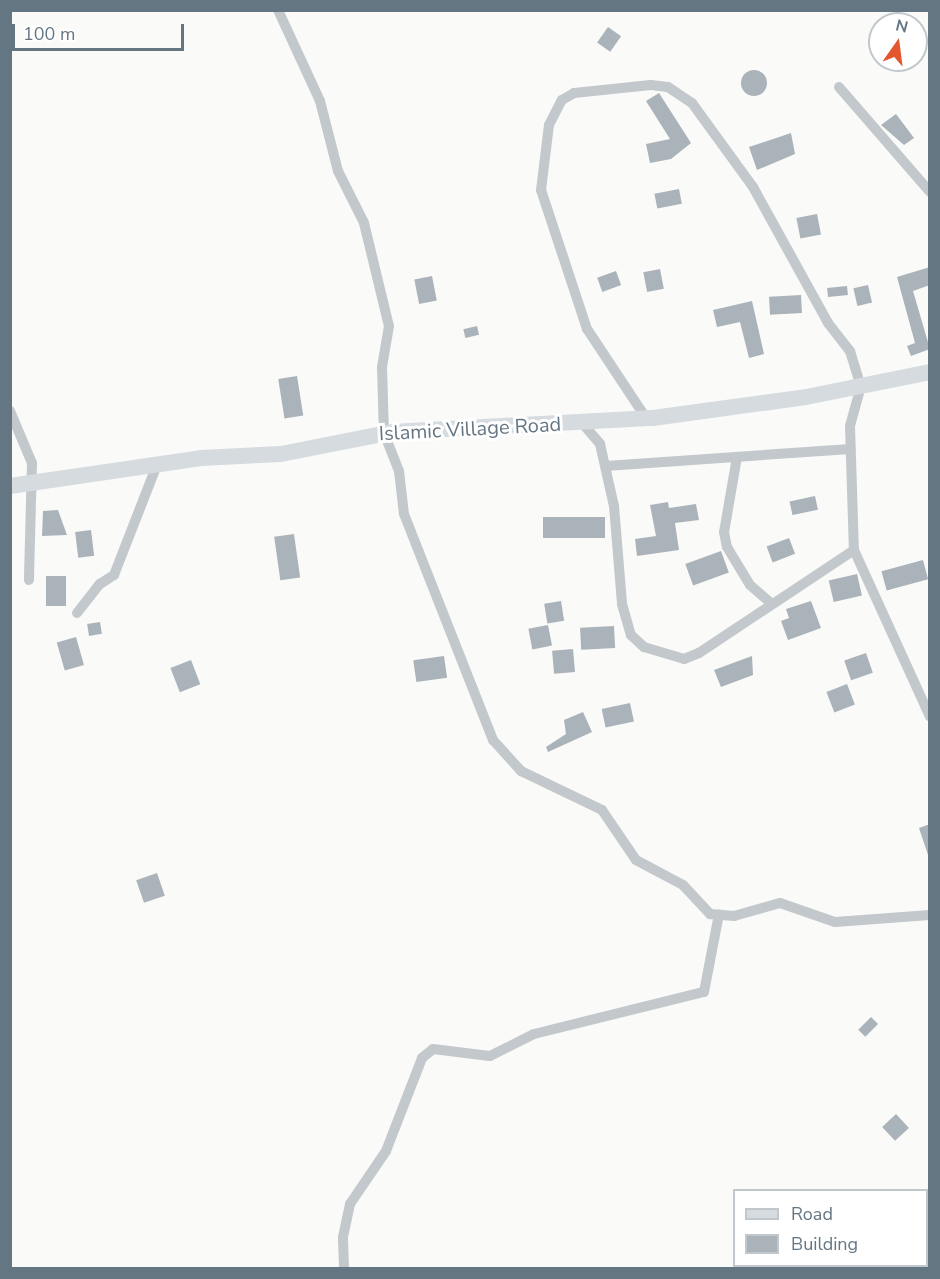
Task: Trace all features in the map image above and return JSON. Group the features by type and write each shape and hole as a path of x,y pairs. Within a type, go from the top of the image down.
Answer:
{"street":[{"path":"278,10 320,101 338,171 364,223 389,326 382,367 384,433 399,471 404,514 494,740 521,771 602,810 636,860 683,885 710,914 780,903 835,922 930,915"},
{"path":"646,418 587,329 541,190 549,125 562,100 574,93 651,85 668,87 692,103 789,244 828,323 850,351 861,386 850,448 854,550 930,717"},
{"path":"839,87 930,192"},
{"name":"Islamic Village Road","path":"10,486 201,458 281,454 384,433 646,418 861,386 930,372"},
{"path":"10,411 32,463 29,580"},
{"path":"582,423 600,444 606,466 622,604 631,635 644,647 684,660 854,550"},
{"path":"606,466 850,448"},
{"path":"737,456 724,532 727,547 750,585 772,604"},
{"path":"77,613 114,575 156,466"},
{"path":"344,1269 343,1237 350,1204 386,1150 422,1058 433,1049 490,1056 544,1030 704,992 719,914"}],"building":[{"path":"608,27 621,36 610,52 597,43"},
{"path":"754,70 763,74 767,83 763,92 754,96 745,92 741,83 745,74"},
{"path":"659,93 691,143 671,159 650,163 646,144 670,139 646,101"},
{"path":"896,114 914,138 904,145 881,125"},
{"path":"791,133 795,154 757,170 749,147"},
{"path":"679,189 682,204 657,208 654,194"},
{"path":"817,214 821,235 800,239 796,218"},
{"path":"930,267 930,285 913,291 930,349 911,356 907,346 915,343 897,277"},
{"path":"660,269 664,289 647,292 643,272"},
{"path":"616,271 621,285 602,292 597,278"},
{"path":"432,276 437,301 419,304 414,279"},
{"path":"868,285 872,303 857,306 853,288"},
{"path":"847,286 848,295 828,297 827,288"},
{"path":"801,295 802,313 770,315 769,297"},
{"path":"752,301 764,354 749,358 740,322 717,327 713,310"},
{"path":"477,326 479,335 465,338 463,329"},
{"path":"297,376 303,416 284,418 278,379"},
{"path":"815,496 818,510 792,515 790,501"},
{"path":"668,502 669,508 696,504 699,520 675,523 679,550 637,556 635,539 656,536 650,505"},
{"path":"58,510 67,535 42,536 43,511"},
{"path":"543,517 605,517 605,538 543,538"},
{"path":"91,530 94,556 78,558 75,532"},
{"path":"294,534 300,578 280,580 274,537"},
{"path":"789,538 795,554 773,562 767,547"},
{"path":"721,551 729,573 693,586 685,564"},
{"path":"923,560 928,579 887,590 881,571"},
{"path":"857,574 862,595 834,602 829,581"},
{"path":"46,576 66,576 66,606 46,606"},
{"path":"561,601 564,621 547,623 544,604"},
{"path":"811,601 821,628 788,640 781,621 789,618 786,609"},
{"path":"100,622 102,634 89,636 87,624"},
{"path":"548,625 552,646 532,649 528,629"},
{"path":"614,626 615,648 581,650 580,628"},
{"path":"76,637 84,665 65,670 57,643"},
{"path":"573,649 575,672 554,674 552,651"},
{"path":"866,653 873,673 851,680 844,660"},
{"path":"444,656 447,678 416,682 413,660"},
{"path":"752,656 753,675 721,687 714,670"},
{"path":"191,660 200,684 180,692 170,668"},
{"path":"847,684 855,705 834,712 826,692"},
{"path":"630,703 634,722 606,728 602,709"},
{"path":"583,712 592,732 548,752 546,747 566,734 564,720"},
{"path":"930,824 930,854 928,855 919,828"},
{"path":"157,873 165,896 144,903 136,880"},
{"path":"871,1017 878,1024 865,1037 858,1030"},
{"path":"896,1114 909,1128 895,1141 882,1127"}]}
